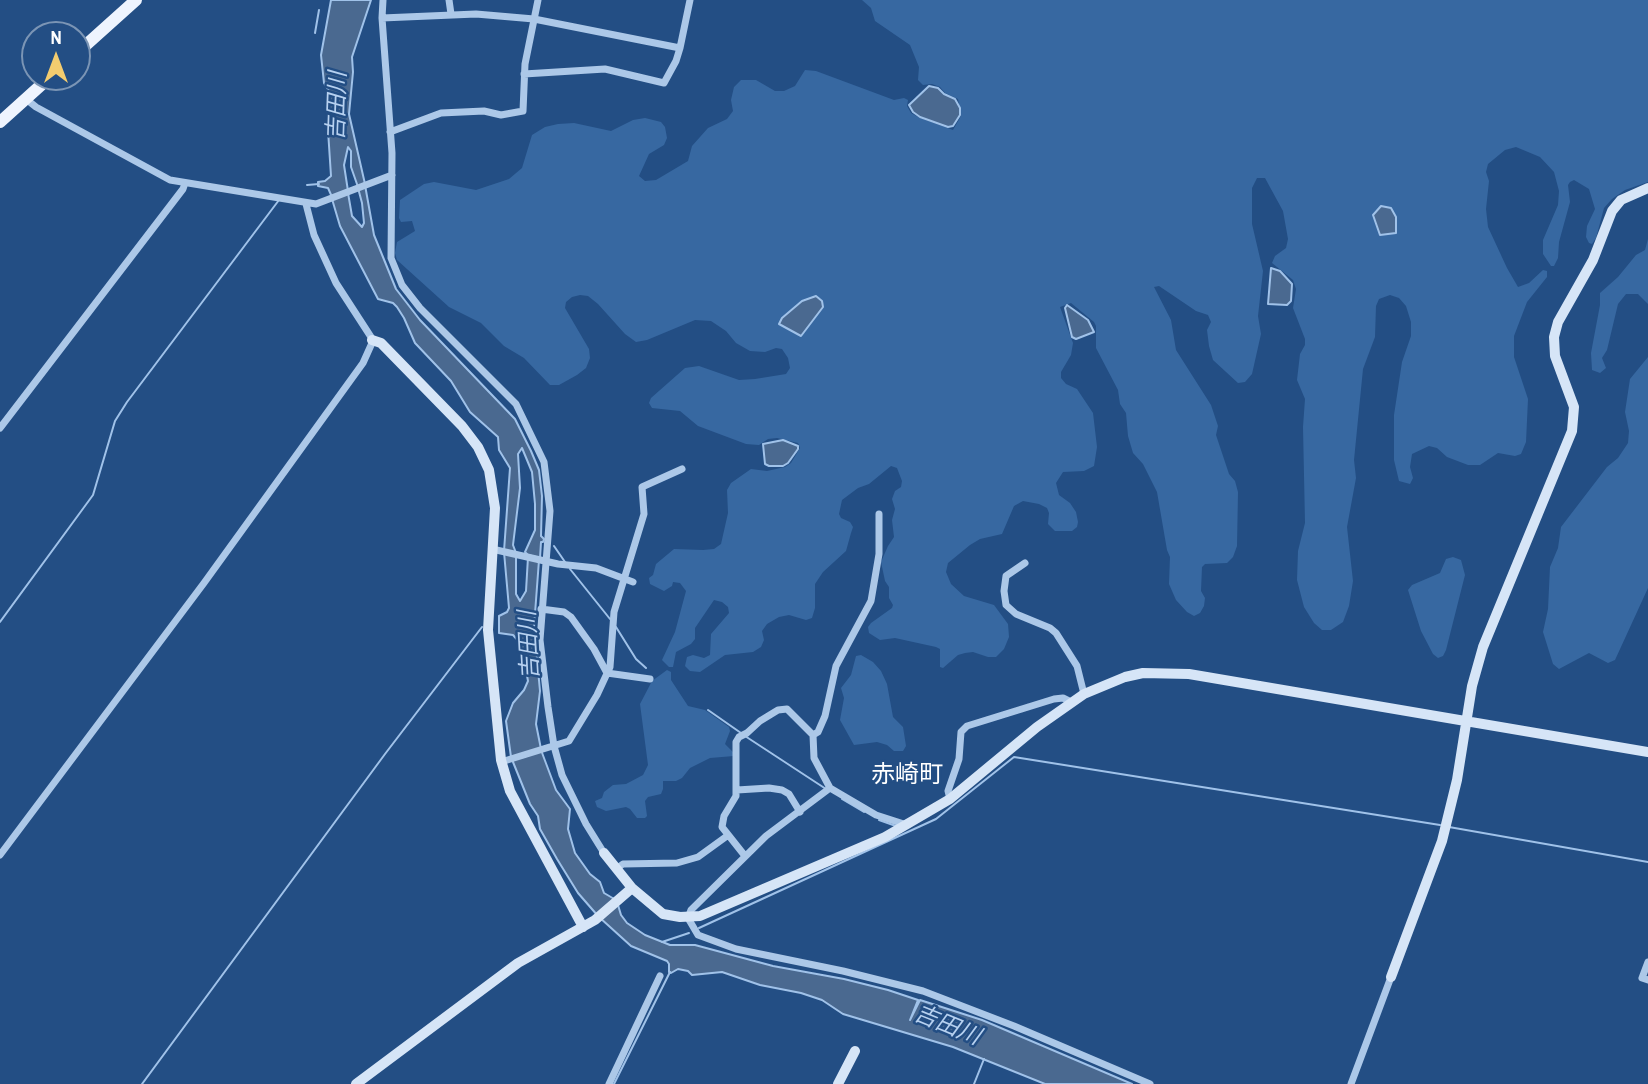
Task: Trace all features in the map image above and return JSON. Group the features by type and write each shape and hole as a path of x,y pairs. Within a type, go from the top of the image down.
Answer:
{"main road":[{"path":"91,40 136,0"},
{"path":"0,122 35,91"}],"street":[{"path":"383,0 392,175 390,252 402,285 420,308 516,404 541,454 550,494 541,609 541,657 552,747 562,775 586,824 604,853 630,890 663,914 688,918 717,910 886,837 950,799 1071,702 1125,677 1143,673 1189,674 1648,752"},
{"path":"449,0 451,14"},
{"path":"390,132 441,113 484,111 500,115 523,111 524,74 538,0"},
{"path":"524,74 605,69 664,83 680,48 690,0"},
{"path":"382,18 451,14 534,19 680,48"},
{"path":"26,99 168,180 316,204 392,175"},
{"path":"0,428 186,183"},
{"path":"1351,1084 1442,841 1457,780 1472,686 1483,647 1565,450 1574,422 1573,402 1555,356 1554,337 1558,322 1593,260 1612,211 1621,200 1648,188"},
{"path":"306,204 314,235 331,274 372,340 381,343 462,426 478,447 489,470 495,495 495,550 488,630 497,742 510,791 583,927"},
{"path":"2,850 345,391 363,363 372,340"},
{"path":"504,761 569,741 607,673 613,624 624,579 642,526 643,485 682,469"},
{"path":"813,735 818,732 825,716 836,666 871,601 879,554 879,514"},
{"path":"495,550 596,568 633,582"},
{"path":"1025,563 1006,576 1006,605 1016,614 1056,633 1077,666 1084,694"},
{"path":"541,609 564,612 571,617 607,673"},
{"path":"607,673 650,679"},
{"path":"950,799 948,791 959,759 961,732 967,726 1054,699 1063,698 1071,702"},
{"path":"745,856 722,829 722,820 737,790 736,742 760,721 783,708 813,735 814,758 828,790 876,815 907,825"},
{"path":"737,790 782,790 789,794 800,812"},
{"path":"688,918 691,910 766,836 828,790"},
{"path":"615,869 623,864 677,863 698,857 727,836"},
{"path":"356,1084 518,963 595,920 630,890"},
{"path":"688,918 698,935 736,949 923,991 1014,1026 1150,1084"},
{"path":"1648,962 1642,978 1648,980"},
{"path":"609,1084 660,976"},
{"path":"838,1084 855,1051"}],"shaded area":[{"path":"862,0 1648,0 1648,182 1625,190 1612,199 1604,208 1592,244 1586,237 1587,226 1595,209 1589,189 1574,180 1570,182 1570,202 1559,242 1558,258 1554,266 1551,266 1543,254 1543,240 1558,205 1559,191 1554,172 1540,157 1516,147 1505,150 1488,164 1488,227 1507,268 1518,287 1529,283 1543,270 1547,271 1547,277 1527,302 1514,336 1514,357 1528,399 1526,442 1521,454 1515,456 1498,453 1480,465 1468,465 1429,446 1412,454 1410,467 1413,478 1410,484 1399,481 1394,460 1394,415 1402,362 1411,336 1411,322 1406,306 1399,298 1390,295 1379,299 1376,306 1375,337 1363,369 1354,460 1356,478 1347,527 1353,581 1343,622 1331,630 1322,630 1314,623 1304,607 1297,580 1298,551 1305,523 1305,399 1297,380 1305,339 1293,308 1296,289 1293,280 1272,263 1275,256 1286,248 1288,239 1283,211 1265,178 1257,178 1252,188 1252,224 1263,271 1258,316 1261,334 1252,374 1245,382 1238,383 1213,360 1207,330 1211,322 1208,315 1196,311 1159,286 1154,287 1171,320 1176,350 1211,405 1218,426 1216,435 1238,492 1237,546 1233,557 1227,563 1205,564 1202,567 1201,591 1205,598 1200,613 1194,616 1187,612 1176,600 1169,584 1170,557 1157,492 1143,464 1133,453 1126,413 1120,404 1118,390 1096,348 1096,326 1071,303 1060,307 1073,343 1061,378 1066,384 1077,389 1093,413 1097,447 1094,466 1084,471 1063,472 1056,483 1059,495 1070,503 1076,512 1077,527 1072,531 1055,531 1048,524 1047,508 1023,501 1014,506 1002,534 980,539 970,545 948,563 946,572 951,584 964,596 994,605 1008,624 1009,637 1004,649 996,657 965,653 958,655 943,668 940,667 940,649 936,647 895,638 880,640 869,633 868,627 871,623 893,605 881,562 894,537 892,520 895,509 892,499 902,481 897,468 891,466 869,484 858,488 842,500 839,514 853,527 846,551 823,572 815,584 815,608 812,618 806,620 789,615 779,617 767,624 762,631 764,640 761,647 753,652 725,655 700,672 690,671 685,666 687,657 693,655 704,658 710,655 711,634 729,613 728,607 714,600 695,628 695,639 676,652 673,667 669,667 662,660 675,632 686,591 680,583 673,582 672,586 664,591 650,584 649,578 653,575 656,564 674,549 714,549 721,544 728,513 727,490 731,483 751,469 767,471 785,467 791,463 800,448 798,443 777,438 768,439 759,445 746,444 698,426 680,411 652,408 649,403 651,398 685,368 699,366 739,380 755,379 786,374 790,368 788,358 782,349 750,351 736,343 726,331 711,321 695,320 636,342 625,334 598,304 588,296 580,295 566,302 565,308 589,349 590,358 586,368 577,375 559,385 550,385 524,358 504,346 481,323 449,307 397,260 397,242 415,231 412,221 401,222 399,218 400,200 424,184 434,182 476,190 509,179 522,168 532,135 545,127 558,124 574,123 611,131 633,120 645,118 661,122 667,138 664,145 649,154 639,176 645,181 656,180 688,161 692,146 708,128 727,119 733,111 731,100 734,87 741,80 756,80 775,91 784,91 795,86 805,70 816,71 894,100 904,98 908,100 907,106 911,113 953,130 961,116 958,99 945,93 940,87 923,85 918,80 919,67 910,45 875,21 871,8"},
{"path":"1648,239 1648,304 1638,294 1626,294 1618,304 1607,350 1602,358 1606,368 1600,373 1592,370 1591,353 1600,293 1636,255 1645,250"},
{"path":"1648,357 1648,588 1615,660 1608,663 1589,653 1559,669 1553,664 1543,632 1548,609 1550,567 1558,548 1561,527 1628,443 1629,431 1625,412 1630,379"},
{"path":"1453,557 1461,560 1465,575 1446,650 1443,656 1438,658 1421,631 1408,590 1412,585 1440,573 1446,559"},
{"path":"861,655 873,662 887,684 893,717 903,727 906,746 903,751 894,751 877,742 854,745 840,720 844,698 841,688 851,675 856,656"},
{"path":"667,670 671,672 671,680 688,706 705,710 729,727 725,744 734,756 710,758 690,768 676,781 663,781 661,794 648,797 645,801 645,818 637,818 626,807 606,811 597,807 595,801 602,798 604,792 613,785 626,784 643,775 648,765 640,704 652,681"}],"water":[{"name":"吉田川","path":"331,0 371,0 352,57 349,114 365,184 358,187 348,147 344,165 348,191 332,197 328,188 318,186 318,182 331,176 327,115 329,91 324,83 321,55"},
{"path":"929,86 938,88 955,99 960,115 953,126 948,127 913,112 909,105"},
{"path":"365,185 374,235 396,289 420,320 515,419 531,451 539,470 542,496 541,536 544,539 541,542 540,558 525,552 535,530 535,504 532,472 522,448 518,454 520,488 513,545 516,553 504,551 510,468 499,450 498,437 470,412 451,381 415,343 397,307 393,303 378,299 340,226 332,199 348,193 352,216 362,227 362,203 358,188"},
{"path":"1381,206 1391,208 1396,217 1396,233 1380,235 1373,215"},
{"path":"1271,268 1280,271 1292,284 1291,301 1287,305 1268,304"},
{"path":"816,296 822,301 823,307 801,336 779,324 782,318 802,301"},
{"path":"1067,305 1088,320 1094,332 1076,339 1072,337 1065,308"},
{"path":"783,440 798,446 788,463 783,466 765,464 763,444"},
{"name":"吉田川","path":"504,552 516,555 516,594 520,601 526,591 528,557 539,560 534,627 540,691 536,724 541,749 511,757 506,721 513,703 528,681 521,644 513,635 499,633 499,616 509,608"},
{"path":"541,750 556,790 570,809 568,829 575,853 590,874 600,882 604,893 616,900 598,916 578,893 540,829 538,816 530,804 513,762 512,759"},
{"name":"吉田川","path":"618,905 627,923 645,935 670,945 695,945 773,966 888,990 918,1000 910,1020 920,1000 982,1020 1132,1084 1045,1084 953,1047 843,1014 822,1000 801,993 760,985 722,972 692,975 688,971 678,969 671,973 667,961 631,946 599,917"}],"waterway":[{"path":"315,33 319,10"},
{"path":"307,185 319,184"},
{"path":"0,622 93,495 115,421 127,402 279,200"},
{"path":"554,546 565,562"},
{"path":"570,569 610,619"},
{"path":"142,1084 482,627"},
{"path":"616,627 636,659 646,668"},
{"path":"708,710 741,733"},
{"path":"745,736 826,789"},
{"path":"699,928 936,819 1014,757 1440,825"},
{"path":"842,799 864,812"},
{"path":"879,820 896,826"},
{"path":"1449,827 1648,862"},
{"path":"662,942 689,933"},
{"path":"614,1084 670,972"},
{"path":"974,1084 984,1059"}],"district":[{"name":"赤崎町","path":"907,776"}]}
